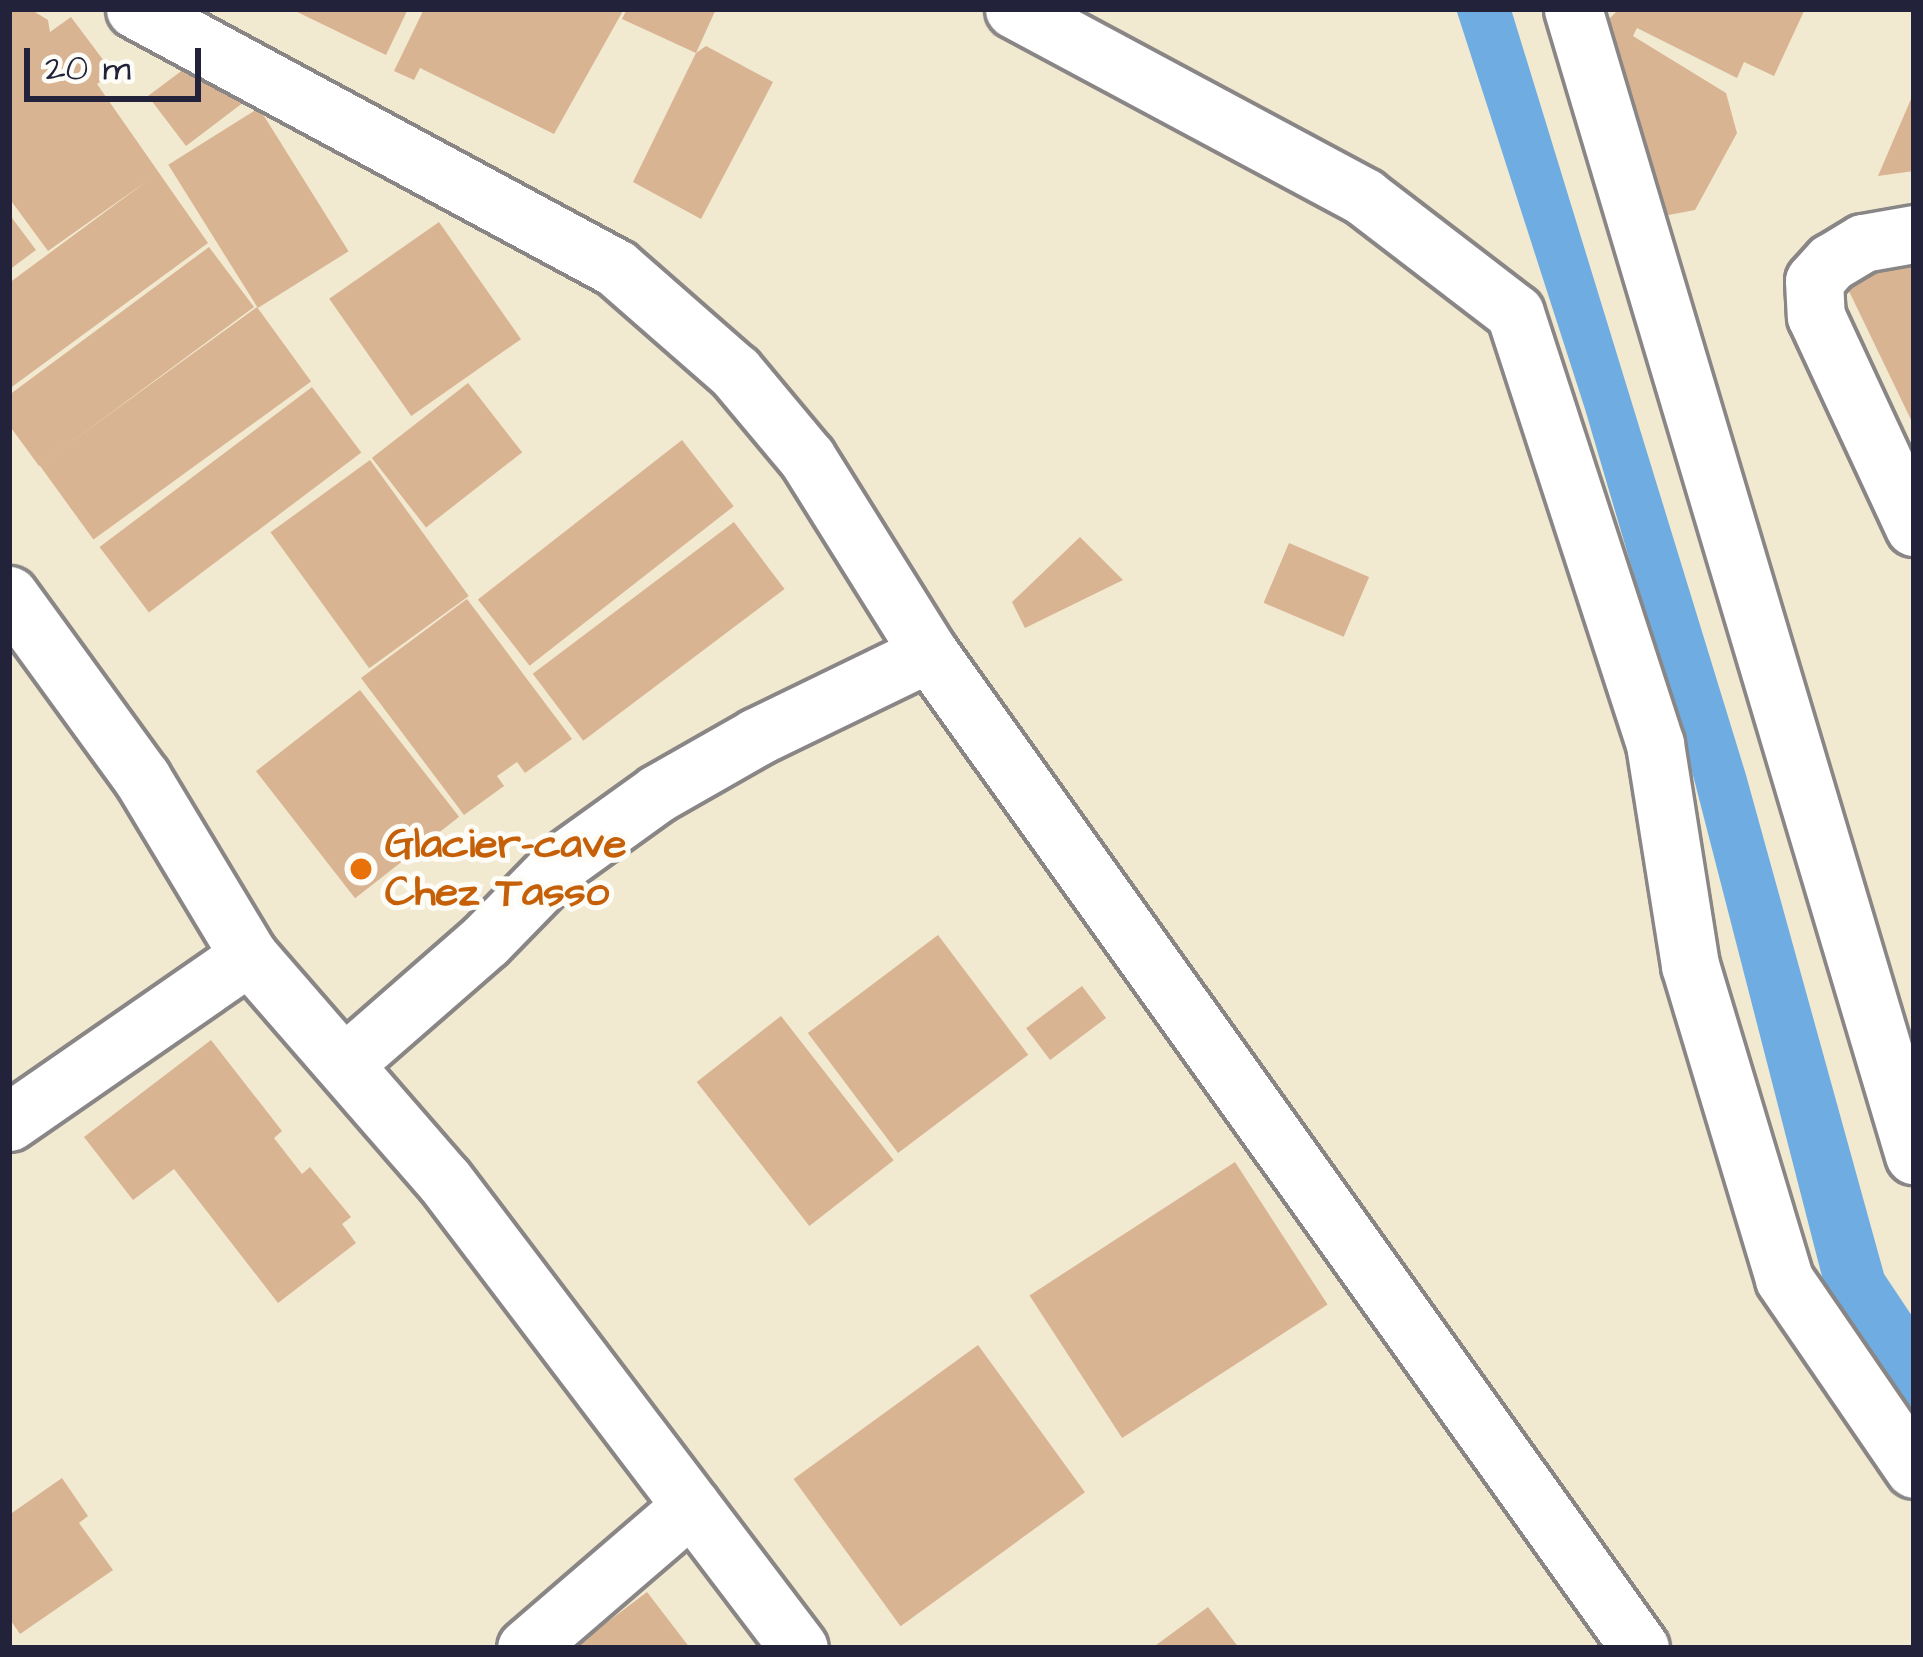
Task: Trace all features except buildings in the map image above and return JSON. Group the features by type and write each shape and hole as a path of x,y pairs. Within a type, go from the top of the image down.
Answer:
{"street":[{"path":"135,9 616,268 735,372 807,458 929,653 1640,1648"},
{"path":"1014,9 1364,197 1515,313 1655,745 1690,965 1784,1279 1914,1469"},
{"path":"1573,9 1914,1155"},
{"path":"1914,234 1863,243 1831,262 1814,281 1816,316 1914,527"},
{"path":"9,595 142,778 249,956 540,1301 799,1648"},
{"path":"344,1064 485,940 562,862 658,793 756,736 929,653"},
{"path":"9,1122 249,956"},
{"path":"526,1648 691,1506"}],"water":[{"path":"1456,9 1511,9 1746,775 1884,1274 1914,1319 1914,1420 1826,1292 1694,779 1585,409"}],"place":[{"name":"Glacier-cave Chez Tasso","path":"361,869"}]}
